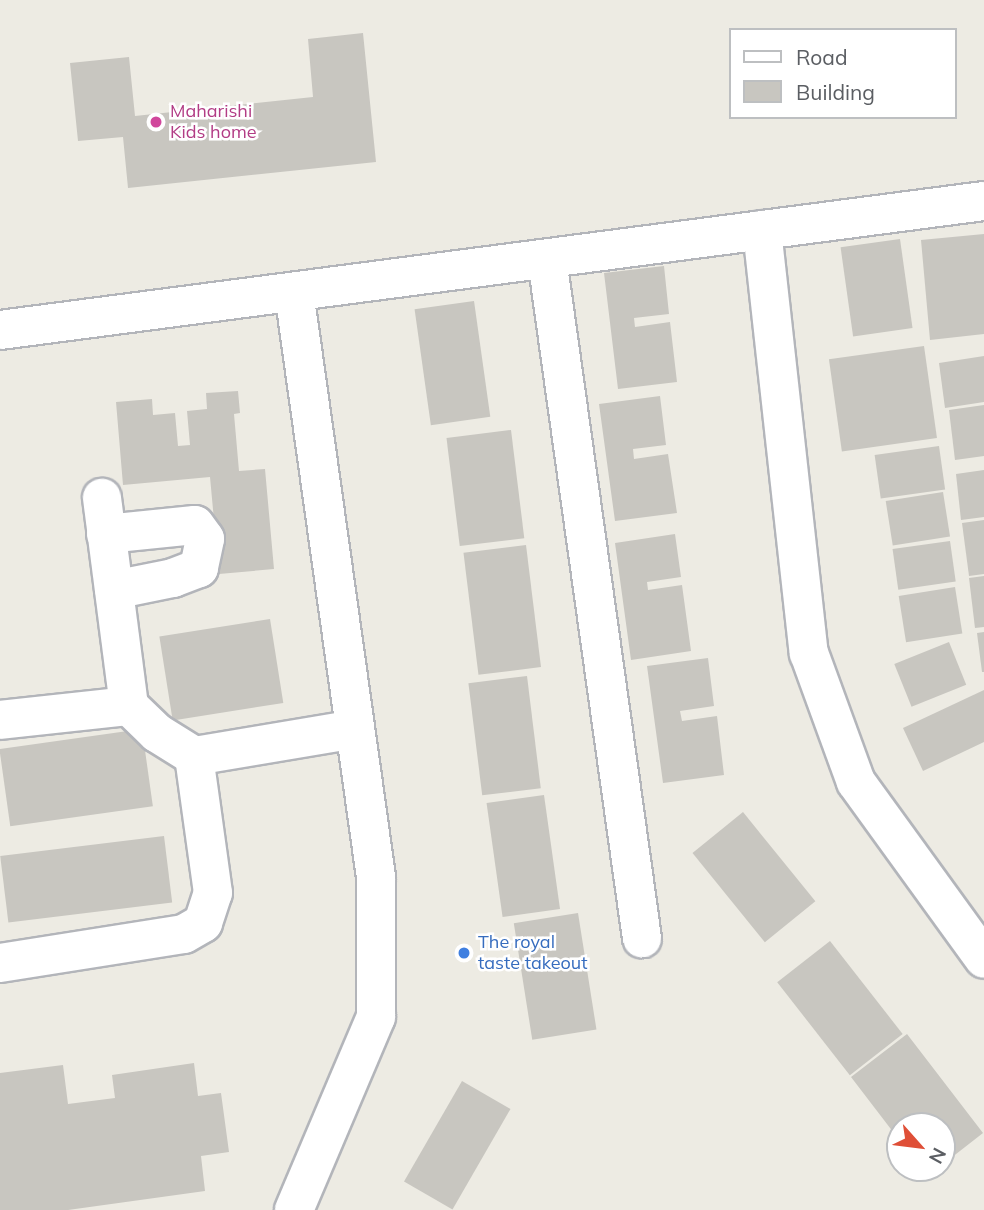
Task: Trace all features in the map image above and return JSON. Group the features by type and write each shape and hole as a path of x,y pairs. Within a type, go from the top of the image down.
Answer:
{"street":[{"path":"0,330 984,201"},
{"path":"762,230 809,653 856,782 980,949"},
{"path":"547,259 642,938"},
{"path":"293,1210 376,1017 376,877 294,292"},
{"path":"114,590 173,578 199,568 205,539 195,525 104,516 129,706 157,733 194,756 355,729"},
{"path":"0,720 129,706"},
{"path":"0,963 184,934 202,923 213,893 194,756"}],"building":[{"path":"363,33 376,162 128,188 123,137 78,141 70,63 129,57 135,116 313,97 308,39"},
{"path":"984,234 984,334 930,340 921,240"},
{"path":"900,239 913,328 853,336 841,247"},
{"path":"664,266 669,314 634,318 635,327 670,322 677,382 618,389 604,273"},
{"path":"474,301 490,417 431,425 415,309"},
{"path":"924,346 937,438 842,451 829,359"},
{"path":"984,356 984,402 945,408 939,363"},
{"path":"238,391 240,413 234,414 239,471 265,469 274,569 219,574 210,477 123,485 116,402 152,399 153,415 175,413 178,446 190,445 187,411 207,409 206,393"},
{"path":"660,396 666,445 633,449 634,459 668,454 677,513 615,521 599,404"},
{"path":"984,405 984,456 955,460 949,410"},
{"path":"511,430 524,538 460,546 446,438"},
{"path":"939,446 945,490 881,499 875,455"},
{"path":"984,470 984,517 961,520 956,474"},
{"path":"943,492 950,536 893,546 886,501"},
{"path":"984,520 984,574 969,576 962,523"},
{"path":"675,534 681,577 647,582 648,590 682,585 691,651 631,660 615,543"},
{"path":"950,541 956,582 898,590 893,549"},
{"path":"526,545 541,667 478,675 463,553"},
{"path":"984,576 984,627 975,628 969,578"},
{"path":"955,587 962,633 906,642 899,596"},
{"path":"270,619 283,703 173,720 159,637"},
{"path":"984,632 984,672 982,672 977,633"},
{"path":"949,642 966,685 912,707 894,664"},
{"path":"708,658 714,706 680,711 682,721 717,716 724,775 663,783 647,666"},
{"path":"527,676 541,788 482,795 468,683"},
{"path":"984,690 984,742 923,771 903,728"},
{"path":"142,729 153,806 10,826 0,749"},
{"path":"544,795 560,909 503,917 487,803"},
{"path":"743,812 815,901 765,942 692,853"},
{"path":"164,836 172,903 8,923 0,856"},
{"path":"578,913 596,1030 532,1040 514,923"},
{"path":"830,941 903,1034 850,1075 777,982"},
{"path":"907,1034 983,1133 956,1154 956,1112 886,1112 886,1123 851,1077"},
{"path":"194,1063 198,1096 221,1093 229,1152 201,1156 205,1191 68,1210 0,1210 0,1073 63,1065 68,1104 115,1098 112,1075"},
{"path":"462,1081 510,1109 452,1209 404,1181"}],"place":[{"name":"Maharishi Kids home","path":"156,122"},
{"name":"The royal taste takeout","path":"464,953"}]}
